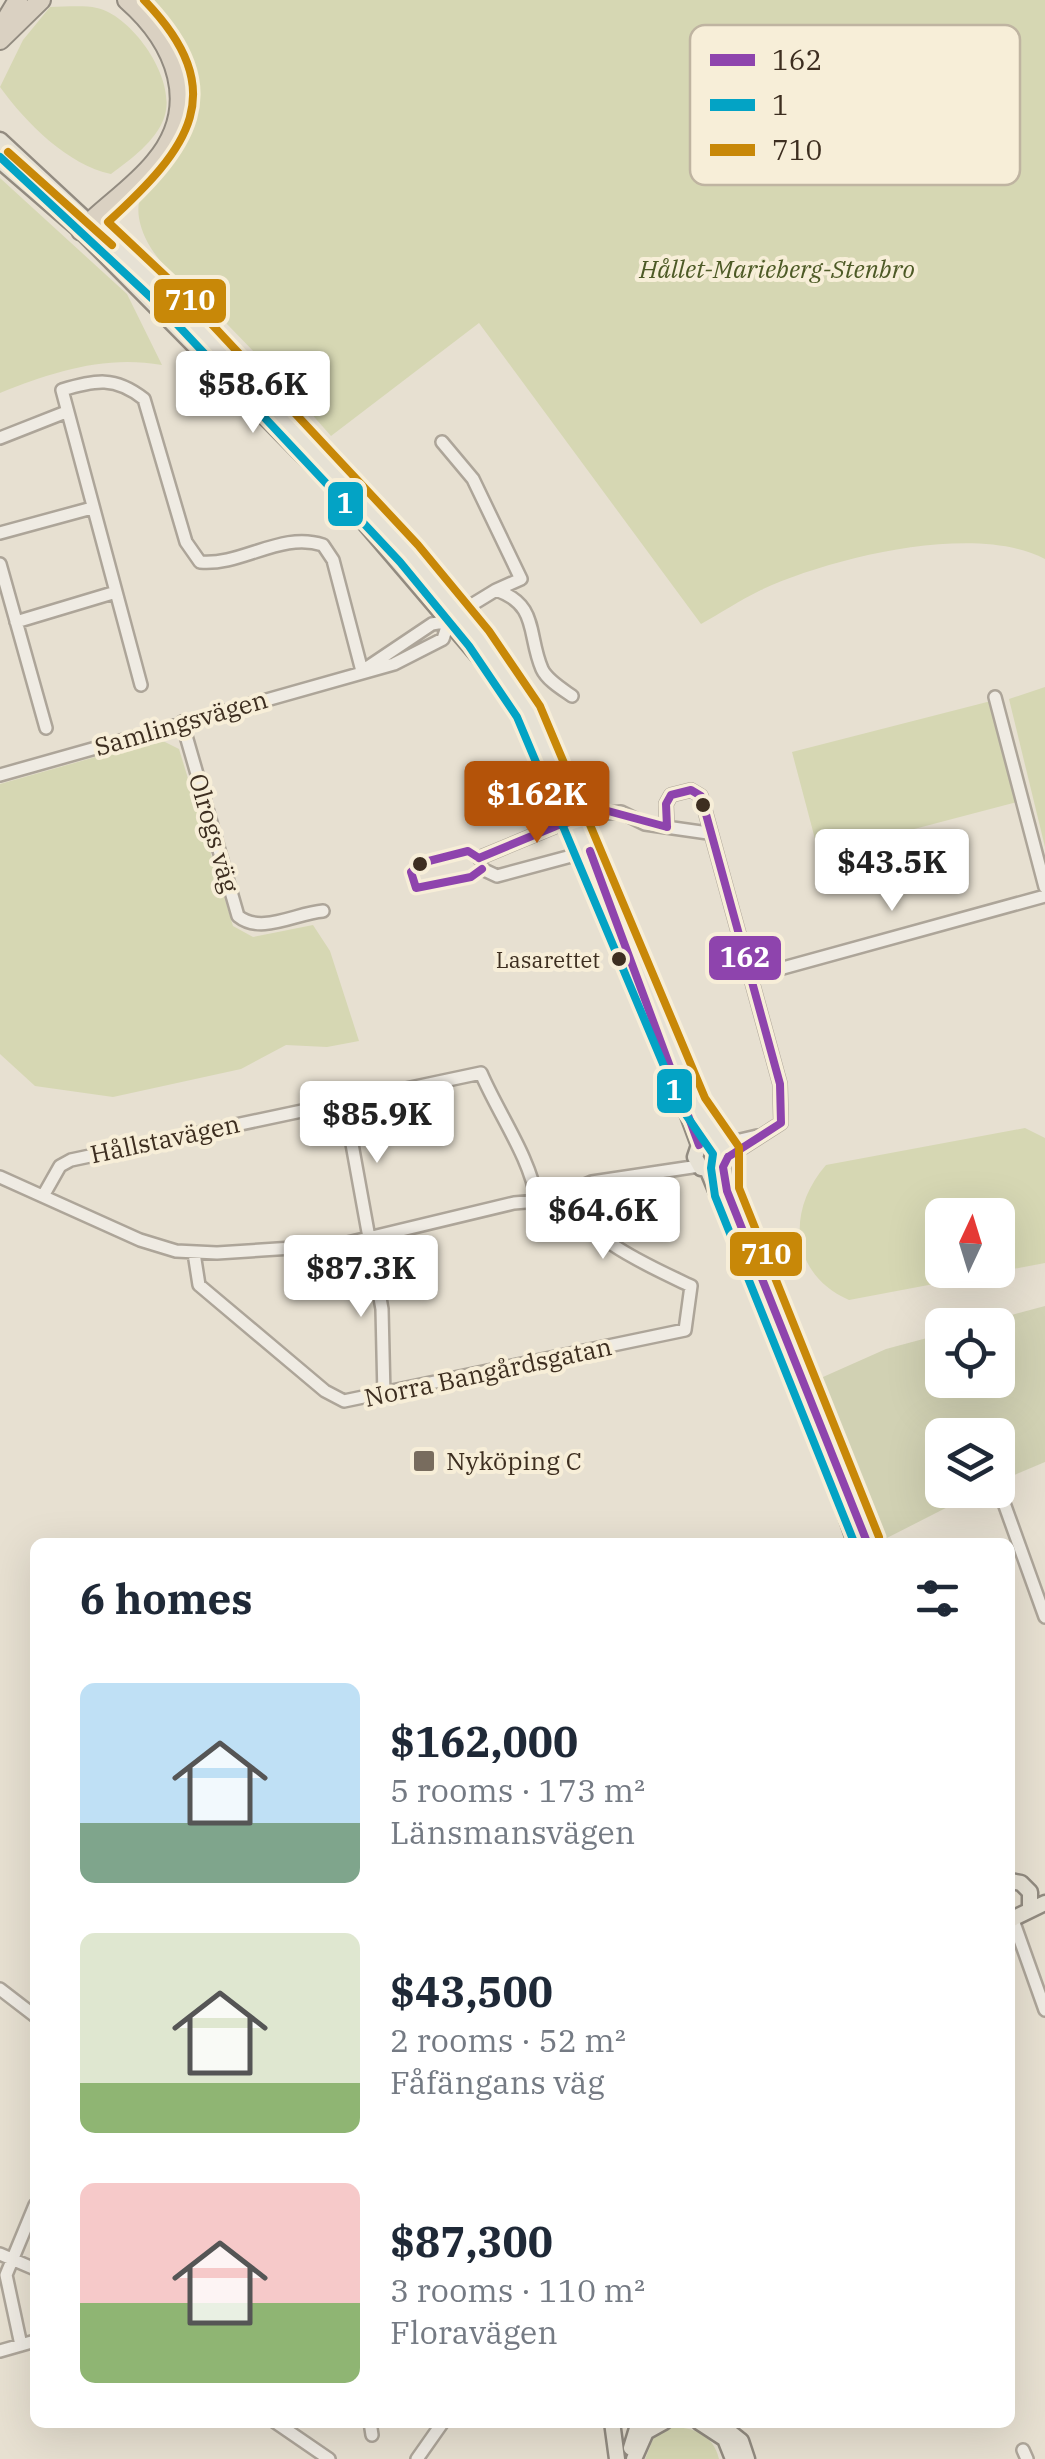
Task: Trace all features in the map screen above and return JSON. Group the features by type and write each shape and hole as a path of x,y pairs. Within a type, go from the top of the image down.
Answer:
{"highway":[{"path":"0,30 18,0"},
{"path":"0,40 40,0"},
{"path":"85,226 154,164 178,119 181,94 172,53 156,28 127,1"}],"main road":[{"path":"0,140 85,226"},
{"path":"0,160 167,296 454,617 528,710 590,851 865,1538"},
{"path":"638,972 694,1104 854,1538"},
{"path":"1019,1916 1037,1890"},
{"path":"1019,1916 1045,1903"},
{"path":"610,2428 617,2459"},
{"path":"633,2459 638,2428"},
{"path":"633,2459 646,2432 653,2428"},
{"path":"708,2428 724,2438 732,2459"},
{"path":"725,2428 741,2441 747,2459"}],"street":[{"path":"142,684 62,390 99,379 126,384 144,399 186,542 200,562 215,563 292,542 322,545 332,560 362,671"},
{"path":"0,438 66,412"},
{"path":"442,442 473,479 498,540 521,578 496,590"},
{"path":"0,533 92,508"},
{"path":"1,570 46,728"},
{"name":"Samlingsvägen","path":"0,775 394,664 443,639 454,617 496,590"},
{"path":"496,590 524,606 543,673 572,696"},
{"path":"16,622 116,592"},
{"path":"995,697 1045,887"},
{"name":"Olrogs väg","path":"182,722 238,916 260,926 323,911"},
{"path":"0,1178 140,1240 194,1253 314,1249 537,1201 592,1182 712,1155 770,1132 781,1123 784,1107 700,796 691,790 672,795 666,804 667,827"},
{"path":"594,814 622,812 645,824 708,834"},
{"path":"556,826 480,863 497,876 590,851"},
{"path":"750,977 1045,896"},
{"name":"Hållstavägen","path":"43,1196 60,1166 70,1160 482,1073 504,1126 528,1166 537,1201"},
{"path":"344,1100 382,1308 384,1396"},
{"name":"Norra Bangårdsgatan","path":"194,1253 199,1284 325,1391 344,1401 384,1396 685,1330 691,1286 610,1242 577,1216 570,1192"},
{"path":"1006,1508 1045,1617"},
{"path":"1019,1916 1045,2010"},
{"path":"0,1989 30,2012"},
{"path":"20,2345 7,2286 5,2256 30,2214"},
{"path":"5,2256 30,2267"},
{"path":"0,2350 30,2343"},
{"path":"284,2428 330,2459"},
{"path":"417,2459 438,2428"}],"green space":[{"name":"Hållet-Marieberg-Stenbro","path":"144,0 1045,0 1045,559 1016,548 981,544 943,544 863,556 790,578 701,624 479,323 331,436 226,323 162,263 144,234 139,218 140,198 175,154 190,113 186,73 168,34"},
{"path":"50,7 92,7 111,14 138,37 158,69 167,103 164,118 142,149 111,174 79,162 49,141 0,87 23,40"},
{"path":"0,178 127,294 162,365 120,362 79,367 0,393"},
{"path":"1045,687 1045,847 1009,699"},
{"path":"991,701 1017,802 819,854 792,752"},
{"path":"159,739 179,749 233,926 253,937 313,925 330,951 359,1041 327,1047 286,1045 241,1069 113,1097 35,1086 0,1054 0,784"},
{"path":"1025,1128 1045,1138 1045,1263 1015,1269 1015,1198 925,1198 925,1286 849,1300 829,1289 805,1258 800,1221 813,1183 826,1165"},
{"path":"1045,1306 1045,1462 1015,1475 1015,1418 925,1418 925,1508 946,1508 882,1538 814,1381 886,1349 925,1339 925,1398 1015,1398 1015,1314"},
{"path":"662,2428 683,2428 699,2432 712,2442 719,2459 645,2459 656,2432"}],"transit line":[{"name":"710","path":"144,0 171,33 187,63 193,91 190,118 160,169 108,222 176,286 418,545 489,631 540,706 705,1098 739,1147 739,1188 879,1537"},
{"name":"710","path":"8,152 112,245"},
{"name":"1","path":"0,157 158,304 400,562 469,646 517,717 682,1109 713,1154 715,1196 852,1538"},
{"name":"162","path":"667,827 666,804 671,795 691,790 701,796 780,1084 781,1123 728,1157"},
{"name":"162","path":"479,858 556,826 608,811 667,827"},
{"name":"162","path":"479,858 468,851 421,863 411,872 416,888 471,877 482,869"},
{"name":"162","path":"590,851 699,1145"},
{"name":"162","path":"728,1157 723,1167 727,1191 865,1538"}],"place":[{"name":"Lasarettet","path":"619,959"},
{"name":"Nyköping C","path":"424,1461"}]}
